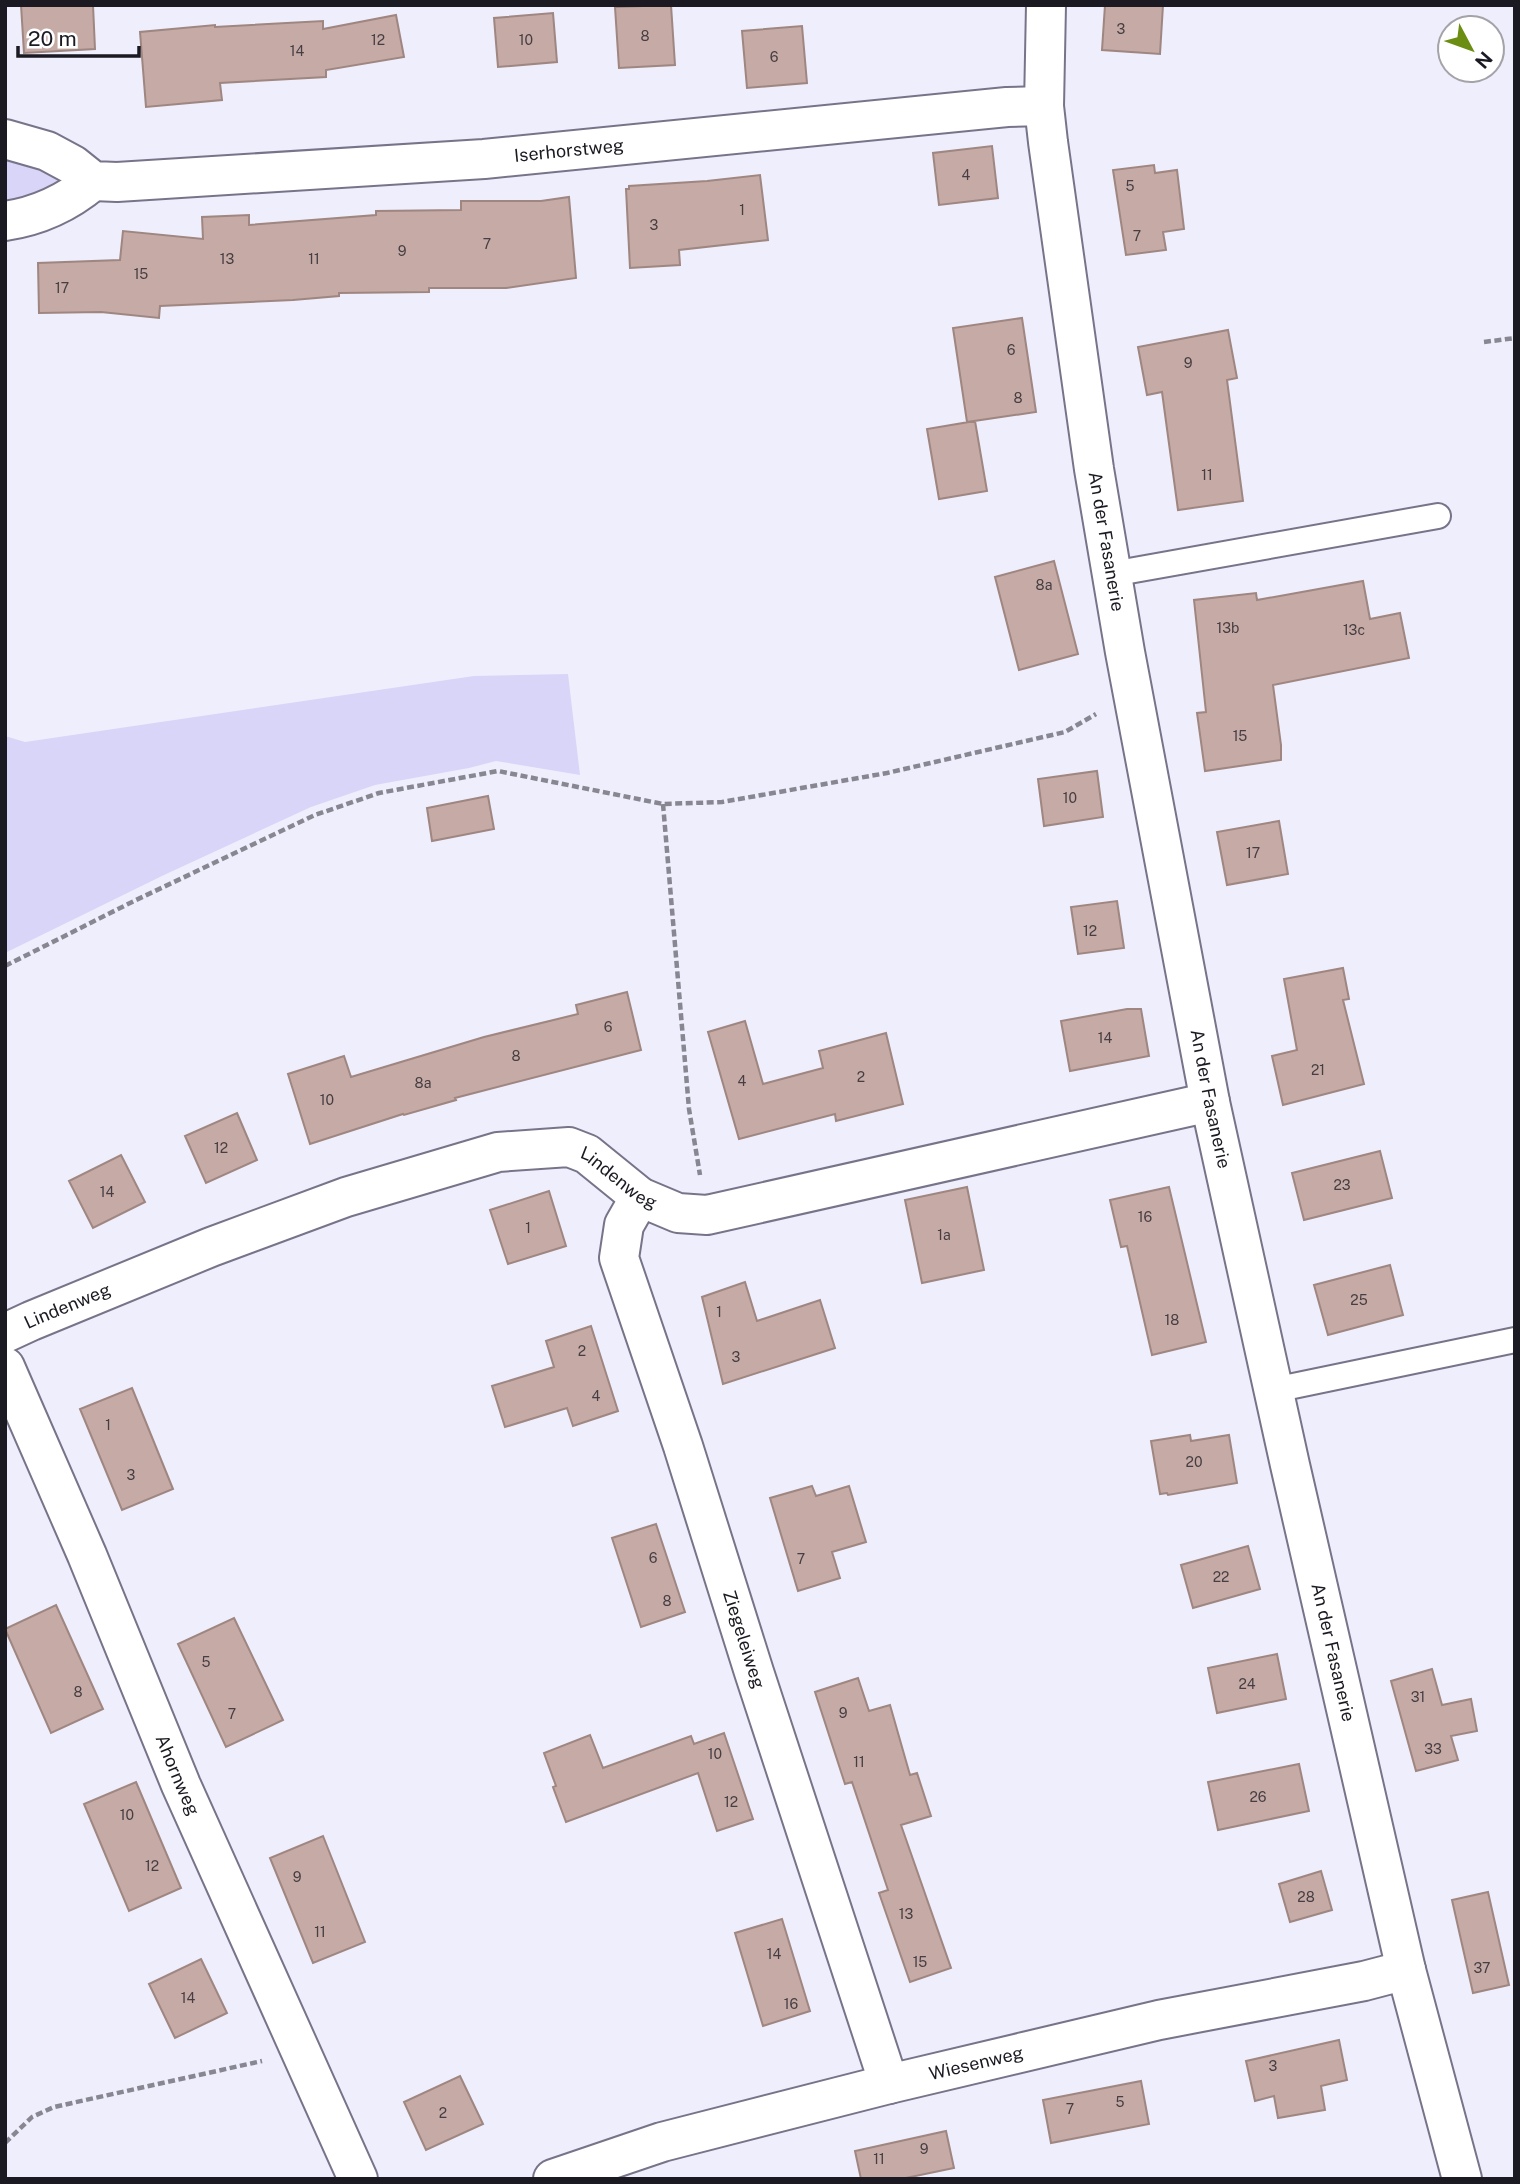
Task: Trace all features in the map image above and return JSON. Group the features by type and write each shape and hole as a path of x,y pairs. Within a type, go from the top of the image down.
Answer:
{"street":[{"name":"An der Fasanerie","path":"1046,5 1044,106 1094,469 1112,574 1123,700 1274,1390 1406,1970 1462,2179"},
{"name":"Iserhorstweg","path":"93,181 117,182 484,159 993,108 1044,106"},
{"path":"5,139 47,151 73,165 93,181 76,195 54,207 27,218 5,221"},
{"name":"Lindenweg","path":"5,1333 211,1247 309,1210 498,1152 569,1147 587,1154 639,1197 678,1213 707,1215 1210,1102"},
{"name":"Ziegeleiweg","path":"639,1197 624,1225 619,1258 683,1446 889,2084"},
{"name":"Ahornweg","path":"5,1367 87,1555 181,1785 358,2179"},
{"name":"Wiesenweg","path":"552,2179 662,2142 889,2084 1158,2020 1364,1982 1406,1970"}],"lane":[{"path":"1112,574 1438,516"},
{"path":"1274,1390 1515,1340"}],"path":[{"path":"1484,342 1515,338"},
{"path":"5,966 315,815 379,793 498,771 663,804 722,802 900,770 1065,732 1123,700"},
{"path":"663,804 689,1110 707,1215"},
{"path":"5,2143 32,2117 54,2107 265,2061 298,2045"}],"shaded area":[{"path":"5,151 41,162 65,183 5,206"},
{"path":"568,674 580,775 496,761 375,785 311,807 5,953 5,736 25,742 474,676"}],"building":[{"path":"21,5 93,5 95,49 24,53"},
{"path":"671,5 675,65 619,68 615,7"},
{"path":"1105,5 1163,5 1160,54 1102,50"},
{"path":"553,13 557,62 498,67 494,18"},
{"path":"396,15 404,57 326,70 326,77 220,83 222,100 146,107 140,32 215,25 323,21 323,29"},
{"path":"802,26 807,83 747,88 742,31"},
{"path":"992,146 998,198 939,205 933,153"},
{"path":"1154,165 1155,173 1177,170 1184,229 1163,232 1166,250 1126,255 1113,170"},
{"path":"760,175 768,240 679,250 680,265 630,268 626,189 629,189 629,186"},
{"path":"569,197 576,278 506,288 429,288 429,292 339,293 339,296 293,300 160,306 159,318 101,312 39,313 38,263 120,260 123,231 203,239 202,217 249,215 249,225 376,215 376,211 461,210 461,201 541,201"},
{"path":"1022,318 1036,412 967,422 953,328"},
{"path":"1228,330 1237,378 1227,380 1243,501 1178,510 1162,392 1147,395 1138,347"},
{"path":"975,421 987,491 939,499 927,429"},
{"path":"1054,561 1078,654 1019,670 995,577"},
{"path":"1363,581 1370,619 1400,613 1409,658 1273,685 1281,760 1205,771 1197,713 1206,712 1194,600 1256,593 1257,600"},
{"path":"1097,771 1103,817 1044,826 1038,779"},
{"path":"488,796 494,829 432,841 427,808"},
{"path":"1279,821 1288,874 1227,885 1217,832"},
{"path":"1117,901 1124,948 1078,954 1071,907"},
{"path":"1343,968 1349,999 1343,1000 1364,1084 1283,1105 1272,1056 1297,1050 1284,979"},
{"path":"627,992 641,1050 455,1098 456,1100 310,1144 288,1074 344,1056 351,1077 484,1037 578,1014 576,1005"},
{"path":"1141,1009 1149,1056 1070,1071 1061,1021"},
{"path":"745,1021 763,1084 823,1068 819,1051 886,1033 903,1104 836,1121 835,1114 739,1139 708,1032"},
{"path":"237,1113 257,1160 206,1183 185,1136"},
{"path":"1380,1151 1392,1198 1304,1220 1292,1173"},
{"path":"121,1155 145,1202 93,1228 69,1181"},
{"path":"967,1187 984,1270 922,1283 905,1200"},
{"path":"1169,1187 1206,1342 1152,1355 1127,1246 1121,1247 1110,1200"},
{"path":"549,1191 566,1246 508,1264 490,1210"},
{"path":"1390,1265 1403,1315 1328,1335 1314,1285"},
{"path":"745,1282 757,1321 820,1300 835,1348 723,1384 702,1297"},
{"path":"591,1326 618,1411 573,1426 567,1408 505,1427 492,1386 554,1367 546,1341"},
{"path":"132,1388 173,1489 122,1510 80,1409"},
{"path":"1190,1435 1191,1441 1229,1435 1237,1483 1168,1495 1160,1494 1151,1441"},
{"path":"812,1486 816,1496 849,1486 866,1542 832,1552 840,1578 798,1591 770,1498"},
{"path":"656,1524 685,1612 641,1627 612,1538"},
{"path":"1248,1546 1260,1589 1193,1608 1181,1565"},
{"path":"56,1605 103,1709 51,1733 5,1629"},
{"path":"234,1618 283,1720 226,1747 178,1644"},
{"path":"1277,1654 1286,1699 1217,1713 1208,1668"},
{"path":"1432,1669 1442,1705 1471,1699 1477,1731 1451,1736 1458,1760 1416,1771 1391,1681"},
{"path":"858,1678 869,1711 890,1705 910,1775 917,1773 931,1816 901,1825 951,1968 910,1982 879,1893 888,1890 852,1782 845,1784 815,1692"},
{"path":"724,1733 753,1819 717,1831 698,1773 566,1822 544,1753 590,1735 603,1768 691,1736 694,1744"},
{"path":"1299,1764 1309,1811 1218,1830 1208,1782"},
{"path":"136,1782 181,1888 129,1911 84,1804"},
{"path":"323,1836 365,1942 313,1963 270,1858"},
{"path":"1321,1871 1332,1910 1290,1922 1279,1884"},
{"path":"1488,1892 1509,1985 1473,1993 1452,1900"},
{"path":"782,1919 810,2011 763,2026 735,1933"},
{"path":"201,1959 227,2013 175,2038 149,1984"},
{"path":"1339,2040 1347,2080 1321,2086 1325,2110 1278,2118 1274,2096 1255,2101 1246,2061"},
{"path":"460,2076 483,2124 426,2150 404,2102"},
{"path":"1141,2081 1149,2124 1051,2143 1043,2100"},
{"path":"946,2131 954,2168 901,2179 861,2179 855,2151"}]}
